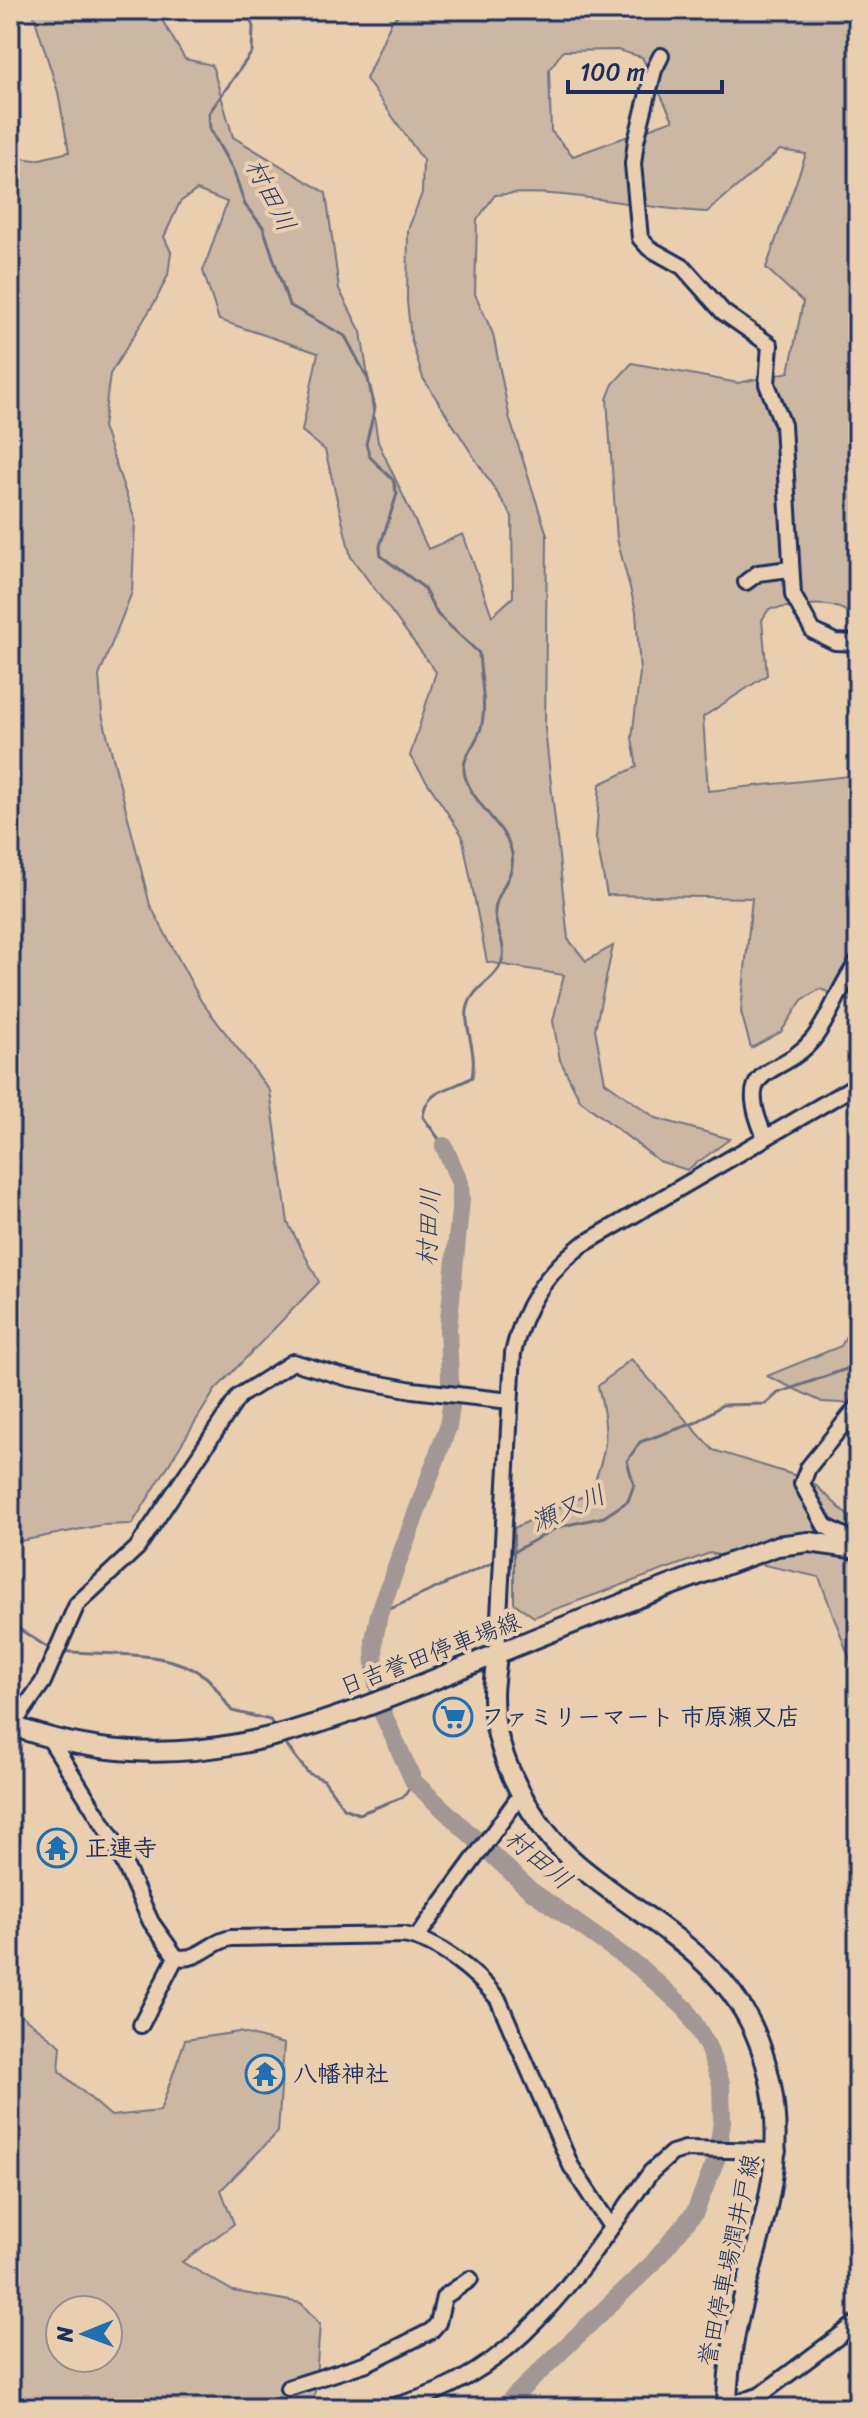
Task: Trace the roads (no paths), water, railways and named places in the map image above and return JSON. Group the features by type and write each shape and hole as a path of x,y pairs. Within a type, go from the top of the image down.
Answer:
{"main road":[{"name":"日吉誉田停車場線","path":"11,1726 51,1741 163,1753 255,1743 342,1714 777,1546 809,1542 858,1546"},
{"name":"誉田停車場潤井戸線","path":"497,1654 493,1696 495,1719 522,1793 548,1834 577,1864 684,1943 734,1995 758,2040 771,2081 778,2119 778,2151 773,2184 736,2322 727,2407"}],"street":[{"path":"661,56 654,70 633,164 640,238 649,248 683,267 723,312 770,345 767,384 783,425 793,595 807,625 835,642 858,643"},
{"path":"746,582 758,573 790,569"},
{"path":"765,1137 753,1109 758,1082 767,1069 812,1041 858,962"},
{"path":"497,1654 513,1353 524,1311 559,1263 582,1245 858,1084"},
{"path":"11,1726 43,1682 77,1604 137,1548 239,1396 293,1362 348,1378 413,1390 510,1401"},
{"path":"858,1406 808,1468 802,1484 825,1526 858,1546"},
{"path":"51,1741 114,1841 151,1922 176,1957"},
{"path":"417,1937 522,1793"},
{"path":"176,1957 195,1957 212,1944 231,1938 369,1933 417,1937 478,1976 498,1999 571,2166 611,2227"},
{"path":"141,2025 176,1957"},
{"path":"384,2408 428,2396 495,2361 533,2327 659,2162 685,2149 778,2151"},
{"path":"288,2388 367,2363 431,2331 438,2323 444,2297 470,2279"},
{"path":"727,2407 759,2396 858,2322"}],"waterway":[{"name":"村田川","path":"247,10 253,27 252,52 209,113 210,129 234,172 245,205 263,227 289,305 345,336 368,379 375,408 366,444 370,457 393,480 397,494 380,546 381,556 423,587 438,615 479,653 482,722 464,770 469,787 504,834 512,862 495,911 503,951 501,964 474,994 468,1006 472,1077 434,1095 425,1108 423,1117 444,1146"},
{"name":"村田川","path":"444,1146 460,1183 461,1200 448,1329 451,1406 448,1427 379,1614 374,1640 375,1673 383,1714 414,1782 530,1890 639,1967 686,2009 707,2045 721,2083 722,2121 717,2157 695,2212 653,2263 502,2408"},
{"name":"瀬又川","path":"506,1556 558,1527 604,1517 628,1501 634,1485 627,1461 640,1442 697,1422 722,1405 766,1404 778,1393 858,1365"},
{"name":"瀬又川","path":"379,1614 496,1561"},
{"path":"10,1623 50,1649"},
{"path":"61,1651 136,1655 173,1661 206,1677 232,1711 270,1720 275,1728"},
{"path":"283,1741 308,1773 324,1780 344,1808 359,1814 403,1797 414,1782"}],"place":[{"name":"ファミリーマート 市原瀬又店","path":"453,1717"},
{"name":"正連寺","path":"57,1848"},
{"name":"八幡神社","path":"265,2074"}]}
